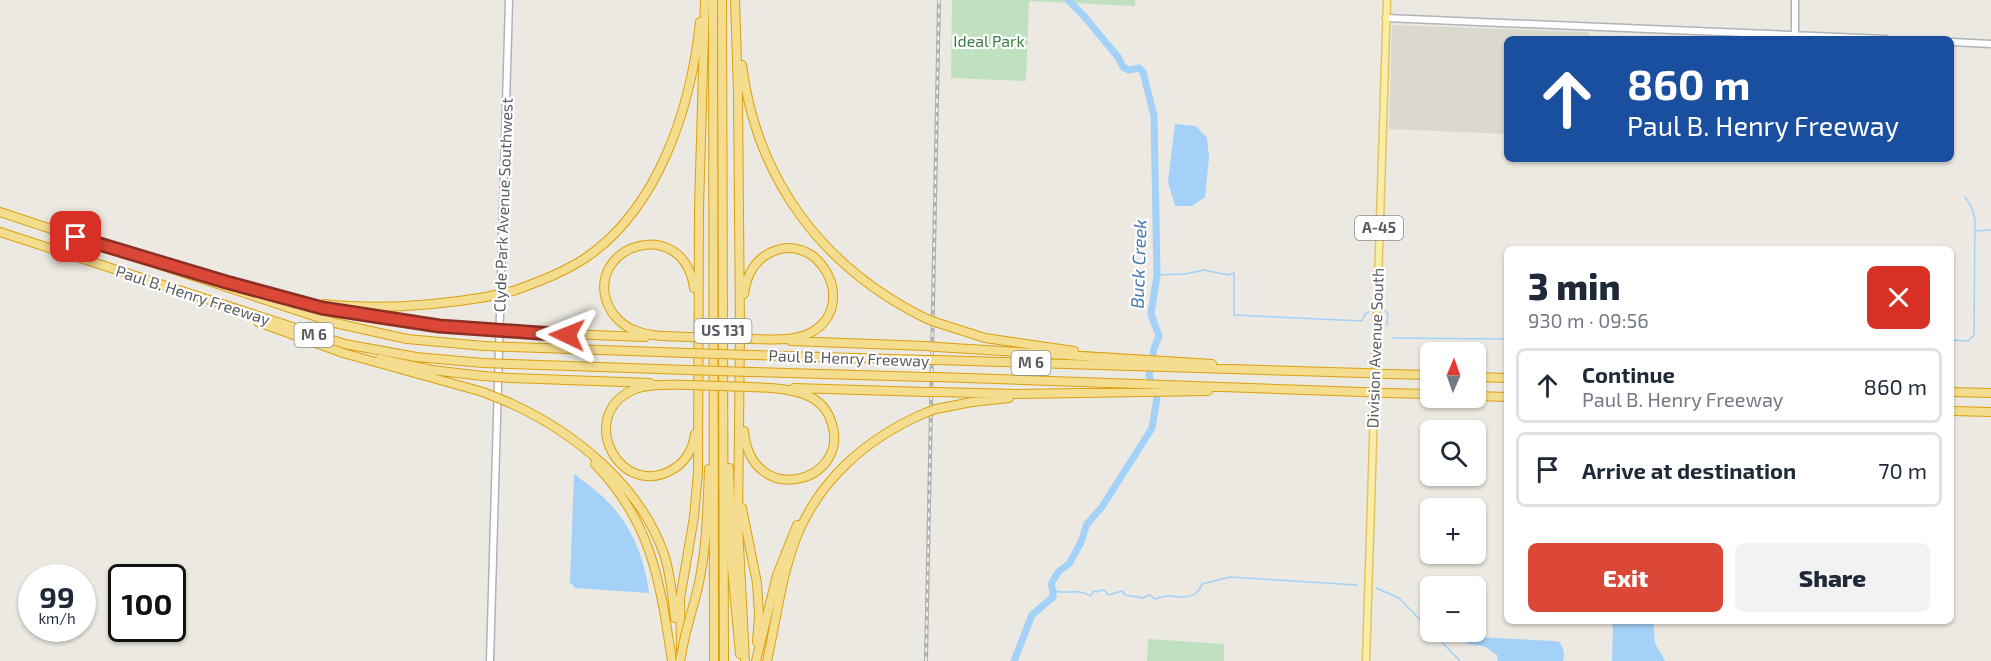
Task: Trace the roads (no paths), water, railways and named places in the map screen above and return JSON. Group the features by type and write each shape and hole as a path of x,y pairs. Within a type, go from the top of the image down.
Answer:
{"highway":[{"path":"266,293 321,303 357,306 415,306 486,297 513,291 562,272 590,254 615,233 646,192 671,143 687,98 698,46 703,0"},
{"path":"681,661 679,606 697,485 697,328 703,0"},
{"name":"US 131","path":"713,0 714,661"},
{"name":"US 131","path":"723,0 724,661"},
{"path":"735,0 740,331 738,525 743,661"},
{"path":"735,0 747,100 762,148 786,194 810,229 848,269 888,298 927,319 967,333 1124,360"},
{"name":"Paul B. Henry Freeway","path":"0,212 343,326 407,339 512,347 926,360 1124,360 1208,367"},
{"name":"Paul B. Henry Freeway","path":"0,232 345,344 424,358 483,363 1207,388"},
{"path":"688,337 640,332 627,327 615,316 608,305 605,287 609,270 618,257 633,248 646,244 662,246 681,257 693,278 697,328"},
{"path":"740,331 746,282 758,262 774,251 790,249 817,259 828,273 833,287 832,304 823,322 816,329 799,337 751,339"},
{"path":"114,250 338,311 408,322 484,330 926,346 1124,360 1139,359 1208,367 1420,375"},
{"path":"150,282 372,362 483,392 510,403 579,444 611,473 630,495 650,523 661,546 668,569 681,661"},
{"path":"323,345 405,364 511,378 926,392 1124,393 1207,388 1420,394"},
{"path":"723,364 732,568 743,661"},
{"path":"1486,377 1504,378"},
{"path":"688,385 636,389 624,396 613,407 606,426 606,437 609,448 622,465 639,474 654,476 671,471 682,462 693,444 698,394"},
{"path":"740,394 746,444 750,458 760,469 774,477 790,480 805,477 819,470 831,451 834,436 830,417 824,407 815,399 801,393 751,387"},
{"path":"1954,392 1991,393"},
{"path":"681,661 685,636 702,575 706,547 714,393"},
{"path":"755,661 780,567 796,526 832,475 854,456 885,433 936,409 986,400 1109,393"},
{"path":"1486,396 1504,397"},
{"path":"1954,411 1991,412"},
{"path":"556,429 605,475 623,497 638,524 660,582 672,661"},
{"path":"767,661 788,565 800,530 827,486 854,456"},
{"path":"739,473 743,516 758,597 755,661"}],"main road":[{"name":"Clyde Park Avenue Southwest","path":"490,661 509,0"},
{"name":"Division Avenue South","path":"1366,661 1387,0"},
{"path":"1795,0 1795,35"},
{"path":"1386,18 1818,36"},
{"path":"1954,42 1991,44"}],"water":[{"path":"1175,124 1196,126 1207,138 1209,158 1205,197 1192,206 1175,206 1168,182"},
{"path":"574,474 606,500 625,524 641,557 649,593 575,588 570,582"},
{"path":"1612,624 1653,624 1655,643 1665,661 1612,661"},
{"path":"1486,638 1554,641 1559,642 1564,656 1563,661 1498,661 1497,655 1484,646 1465,642 1486,642"}],"waterway":[{"name":"Buck Creek","path":"1014,661 1032,615 1053,597 1051,584 1059,571 1069,564 1081,542 1087,524 1102,507 1152,428 1157,398 1149,376 1154,348 1159,336 1151,314 1157,275 1154,116 1143,72 1139,68 1129,70 1123,67 1118,57 1068,0"},
{"path":"1954,340 1968,341 1974,335 1975,219 1965,197"},
{"path":"1975,231 1991,230"},
{"path":"1157,275 1185,274 1204,270 1228,275 1234,273 1234,315 1362,321 1365,314 1369,312"},
{"path":"1385,311 1388,314 1387,325"},
{"path":"1392,338 1504,339"},
{"path":"1053,590 1081,592 1090,596 1094,591 1105,591 1108,595 1122,591 1125,595 1143,598 1150,595 1155,599 1166,596 1193,595 1202,584 1230,577 1357,585"},
{"path":"1376,588 1399,598 1420,620"},
{"path":"1442,642 1460,661"}],"railway":[{"path":"926,661 939,0"}],"park label":[{"name":"Ideal Park","path":"989,41"}]}
